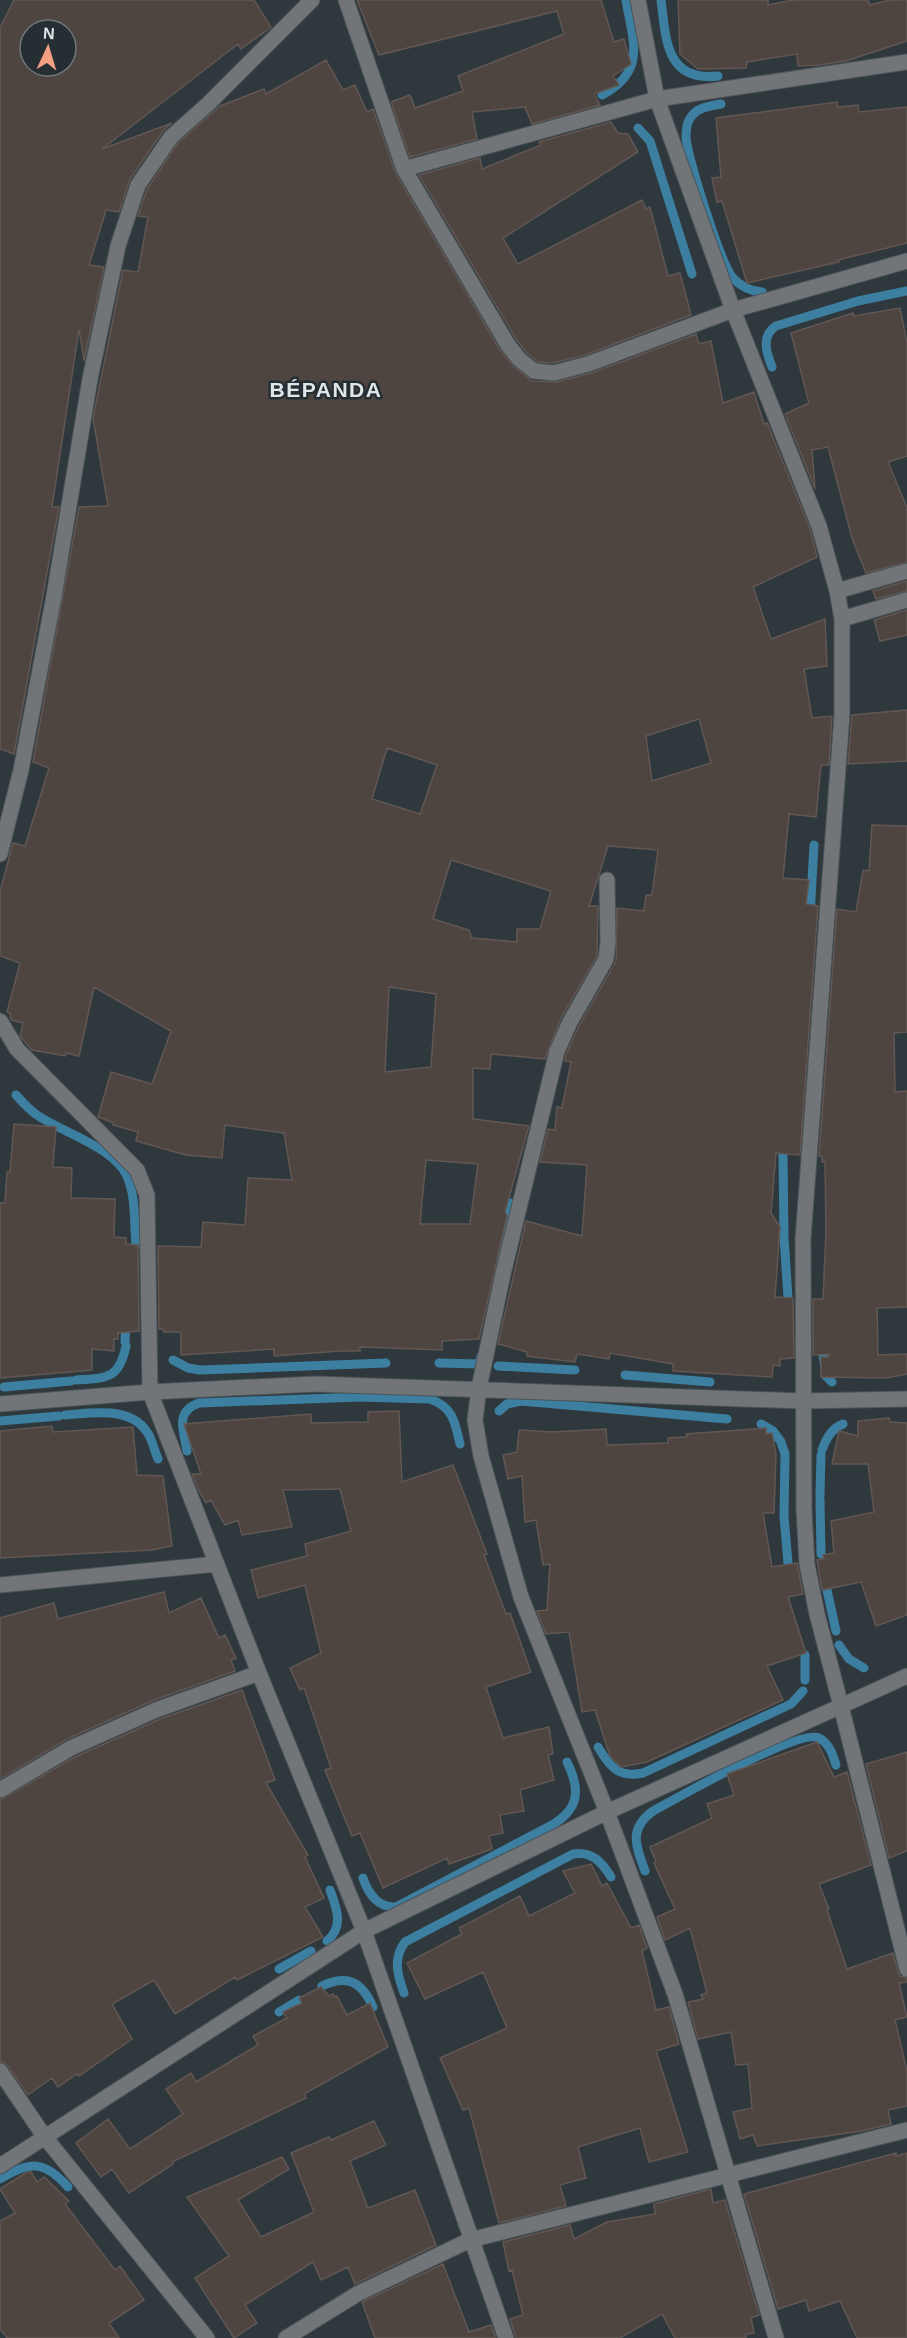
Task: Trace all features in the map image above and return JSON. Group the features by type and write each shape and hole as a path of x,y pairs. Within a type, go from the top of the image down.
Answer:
{"street":[{"path":"0,854 21,770 50,619 90,379 118,246 138,185 171,137 208,104 312,0"},
{"path":"346,0 404,169 508,345 519,359 534,371 554,373 588,364 733,310 907,261"},
{"path":"638,0 657,99 733,310 819,526 837,591 842,619 842,715 802,1239 804,1510 807,1564 817,1614 907,1969"},
{"path":"404,169 657,99 907,62"},
{"path":"837,591 907,571"},
{"path":"842,619 907,600"},
{"path":"607,880 606,959 570,1022 557,1051 503,1274 479,1388 476,1420 482,1456 521,1597 607,1812 675,1994 776,2338"},
{"path":"0,1021 17,1049 137,1170 147,1195 150,1392 259,1673 364,1931 506,2338"},
{"path":"0,1404 150,1392 315,1384 803,1401 907,1400"},
{"path":"0,1585 217,1564"},
{"path":"0,1790 71,1748 156,1710 259,1673"},
{"path":"0,2166 364,1931 607,1812 907,1676"},
{"path":"0,2071 44,2136 207,2338"},
{"path":"286,2338 357,2294 470,2240 907,2130"}],"building":[{"path":"14,0 254,0 271,27 241,49 238,44 102,149 172,123 163,131 130,179 119,212 106,210 89,265 104,267 84,361 79,329 52,507 59,507 14,754 0,749 0,28"},
{"path":"357,0 601,0 614,42 624,39 631,64 613,76 619,85 594,94 600,105 532,124 525,107 472,112 477,139 410,157 391,102 410,95 415,108 463,91 458,76 564,34 557,11 379,55"},
{"path":"678,0 768,0 768,5 793,0 868,0 870,5 889,0 907,0 907,41 846,61 819,65 798,66 797,54 747,62 746,68 698,69 680,54"},
{"path":"326,60 343,90 355,85 367,112 373,109 396,174 500,350 513,366 532,381 556,382 591,373 696,334 699,344 711,341 723,403 754,392 764,424 767,423 810,529 817,557 753,587 771,639 825,619 827,666 804,669 812,718 832,716 829,765 821,765 816,817 789,814 783,878 809,880 806,904 818,906 800,1155 776,1153 771,1213 780,1227 775,1297 793,1298 794,1358 780,1359 780,1366 773,1365 772,1377 673,1371 673,1364 610,1353 609,1359 577,1354 575,1362 527,1356 527,1352 498,1344 526,1221 582,1236 587,1165 540,1162 548,1129 555,1130 557,1107 562,1108 571,1062 565,1061 566,1054 579,1026 616,961 617,908 644,911 646,895 652,895 658,850 608,846 589,906 598,906 597,956 561,1018 545,1059 491,1054 490,1069 473,1068 473,1119 529,1126 505,1212 507,1216 479,1339 442,1341 442,1350 360,1347 360,1351 274,1356 274,1349 181,1355 181,1332 164,1332 163,1329 159,1329 158,1246 201,1247 203,1222 245,1225 248,1178 292,1180 284,1133 225,1125 222,1158 186,1155 136,1141 138,1132 113,1125 114,1123 98,1117 111,1072 152,1084 171,1031 94,987 79,1056 66,1053 65,1056 32,1050 20,1036 23,1023 11,1020 10,1013 7,1012 20,963 0,956 0,892 13,843 25,846 49,768 33,762 79,507 108,506 93,418 123,270 138,272 148,217 138,216 147,189 178,143 220,106 264,89 266,94","holes":["699,719 711,763 652,781 646,736","387,748 437,765 420,814 372,799","451,860 551,891 540,929 517,929 517,942 472,938 469,930 433,919","389,987 436,994 431,1067 385,1072","426,1160 478,1164 470,1224 420,1224"]},
{"path":"837,102 838,107 858,105 859,112 907,107 907,243 838,260 839,262 747,283 722,201 717,202 712,178 721,177 716,118"},
{"path":"611,122 618,133 628,134 638,152 503,238 518,264 642,200 646,209 650,207 668,276 680,273 691,315 585,355 553,363 538,362 516,339 419,175 480,158 482,169 541,145 539,142"},
{"path":"900,308 907,343 907,456 888,462 907,508 907,562 866,573 852,538 828,447 812,450 815,489 785,414 809,403 791,333 853,313 854,316"},
{"path":"907,581 907,591 876,599 873,591"},
{"path":"907,610 907,635 880,641 874,620"},
{"path":"907,710 907,761 848,764 852,715"},
{"path":"872,825 907,826 907,1032 894,1033 895,1092 907,1091 907,1307 877,1308 878,1355 907,1354 907,1374 886,1378 821,1377 821,1357 829,1357 829,1354 813,1355 813,1299 823,1299 826,1231 825,1162 822,1162 822,1156 819,1156 837,909 856,912 863,870 869,871"},
{"path":"14,1124 56,1127 53,1167 72,1168 71,1198 115,1199 114,1237 126,1238 126,1244 138,1245 139,1331 118,1333 118,1339 114,1339 114,1351 92,1349 92,1370 0,1378 0,1203 5,1203"},
{"path":"399,1411 402,1482 453,1465 487,1554 484,1555 506,1614 510,1613 531,1672 486,1687 503,1738 549,1727 553,1754 548,1755 554,1780 520,1790 524,1811 500,1815 503,1833 489,1836 492,1849 449,1864 447,1858 383,1888 360,1833 352,1836 325,1770 331,1768 304,1688 300,1690 290,1668 321,1653 305,1585 258,1598 251,1570 307,1556 305,1544 351,1531 340,1489 283,1490 292,1527 242,1535 238,1520 225,1525 211,1500 206,1503 198,1489 192,1474 201,1474 184,1424 311,1414 311,1423 368,1422 368,1412"},
{"path":"889,1418 890,1422 907,1423 907,1615 876,1626 861,1582 822,1590 817,1560 824,1559 823,1555 834,1553 831,1521 874,1512 868,1464 832,1464 839,1431 858,1436 858,1421"},
{"path":"52,1426 53,1432 133,1427 137,1475 163,1476 172,1546 152,1550 0,1558 0,1431"},
{"path":"766,1428 766,1434 772,1433 776,1454 774,1513 763,1513 772,1567 797,1563 803,1594 788,1597 806,1653 767,1666 783,1700 647,1762 621,1767 610,1756 595,1710 582,1712 569,1632 546,1634 537,1611 547,1610 550,1564 543,1565 536,1520 525,1522 522,1476 508,1479 503,1455 517,1452 519,1430 552,1432 606,1429 607,1445 668,1443 668,1438 687,1437 686,1434"},
{"path":"164,1592 169,1613 201,1598 219,1638 225,1635 236,1658 231,1660 235,1671 152,1701 67,1739 0,1779 0,1618 54,1603 58,1619"},
{"path":"242,1690 275,1780 266,1783 308,1855 305,1857 324,1898 305,1907 323,1937 237,1980 235,1977 175,2014 154,1980 112,2004 132,2039 79,2076 77,2074 58,2087 52,2078 28,2095 8,2066 0,2061 0,1800 75,1757 160,1719"},
{"path":"817,1742 834,1777 847,1772 871,1865 819,1884 847,1969 893,1953 900,1976 907,1978 907,1982 899,1983 907,2017 895,2020 907,2071 907,2106 888,2110 891,2124 862,2131 757,2146 753,2135 740,2139 733,2112 752,2108 748,2064 736,2065 731,2032 698,2039 688,2002 703,1999 701,1995 707,1993 690,1928 665,1940 657,1917 675,1909 654,1863 656,1862 650,1847 712,1818 707,1804 734,1795 727,1774"},
{"path":"907,1752 907,1851 889,1858 866,1764"},
{"path":"591,1864 602,1886 607,1883 631,1928 639,1925 647,1948 642,1951 656,2010 669,2007 679,2044 656,2051 688,2152 649,2162 640,2128 578,2147 586,2178 560,2185 566,2206 499,2223 469,2108 463,2110 440,2058 507,2028 483,1972 425,1999 407,1963 462,1934 459,1928 520,1896 529,1916 575,1893 563,1871"},
{"path":"321,1987 329,1996 333,1994 337,1996 347,2015 370,2003 388,2047 304,2094 306,2098 172,2162 173,2164 129,2193 112,2169 101,2177 76,2143 108,2119 130,2149 183,2114 166,2089 191,2073 196,2082 258,2045 253,2036 287,2018 283,2012 302,2003 299,1998"},
{"path":"374,2121 386,2145 350,2161 368,2208 415,2190 436,2245 355,2284 348,2267 321,2280 313,2262 245,2305 257,2323 234,2338 195,2278 229,2256 187,2197 282,2157 289,2169 238,2200 261,2237 314,2212 291,2153 329,2137 331,2140"},
{"path":"896,2153 896,2156 907,2153 907,2338 857,2338 840,2301 809,2311 806,2300 778,2309 744,2194"},
{"path":"27,2172 31,2172 37,2182 44,2177 69,2201 65,2204 115,2270 120,2266 144,2300 109,2323 119,2338 7,2338 0,2329 0,2221 15,2213 0,2189"},
{"path":"711,2189 713,2203 725,2200 759,2315 751,2318 754,2333 746,2334 746,2338 675,2338 662,2314 620,2338 516,2338 510,2319 523,2315 512,2270 509,2271 503,2242 570,2225 574,2239 607,2222 655,2214 654,2204"},
{"path":"443,2264 469,2332 491,2325 496,2338 375,2338 362,2302"}],"waterway":[{"path":"602,95 626,76 634,54 626,0"},
{"path":"661,0 667,42 678,65 687,72 701,76 718,76"},
{"path":"721,104 702,108 692,116 686,131 688,150 706,211 727,269 739,284 750,290 762,292"},
{"path":"638,128 650,141 692,274"},
{"path":"772,367 766,345 768,335 776,326 858,301 907,291"},
{"path":"810,916 814,845"},
{"path":"16,1095 36,1115 100,1149 121,1166 132,1193 136,1245"},
{"path":"783,1155 784,1237 788,1298"},
{"path":"500,1258 511,1203"},
{"path":"125,1342 126,1320"},
{"path":"76,1380 110,1375 119,1365 126,1346"},
{"path":"823,1355 826,1376 832,1382"},
{"path":"439,1363 479,1364 481,1356"},
{"path":"173,1360 188,1368 200,1370 386,1363"},
{"path":"498,1366 575,1370"},
{"path":"625,1375 710,1382"},
{"path":"4,1387 71,1381"},
{"path":"187,1451 183,1417 186,1411 199,1403 359,1397 430,1399 438,1402 452,1416 460,1444"},
{"path":"499,1411 507,1404 521,1401 727,1419"},
{"path":"65,1415 100,1413 124,1415 143,1427 150,1437 158,1459"},
{"path":"0,1421 59,1416"},
{"path":"761,1424 773,1431 781,1442 785,1454 784,1516 788,1563"},
{"path":"822,1450 830,1435 843,1424"},
{"path":"820,1495 821,1455"},
{"path":"820,1499 821,1554"},
{"path":"827,1590 836,1631"},
{"path":"839,1645 849,1659 864,1668"},
{"path":"805,1655 805,1680"},
{"path":"598,1747 611,1765 621,1772 643,1773 791,1704 803,1691"},
{"path":"645,1871 636,1838 640,1824 653,1811 764,1753 807,1738 819,1738 825,1743 836,1765"},
{"path":"363,1878 368,1889 379,1902 396,1907 552,1825 568,1812 575,1798 576,1790 567,1762"},
{"path":"404,1993 397,1966 399,1954 405,1942 573,1854 586,1854 596,1859 611,1877"},
{"path":"327,1941 336,1930 338,1917 330,1890"},
{"path":"279,1969 311,1951"},
{"path":"322,1986 339,1981 353,1983 364,1991 373,2007"},
{"path":"279,2012 299,2000"},
{"path":"0,2179 20,2169 36,2166 51,2172 68,2187"}],"district":[{"name":"BÉPANDA","path":"326,389"}]}
